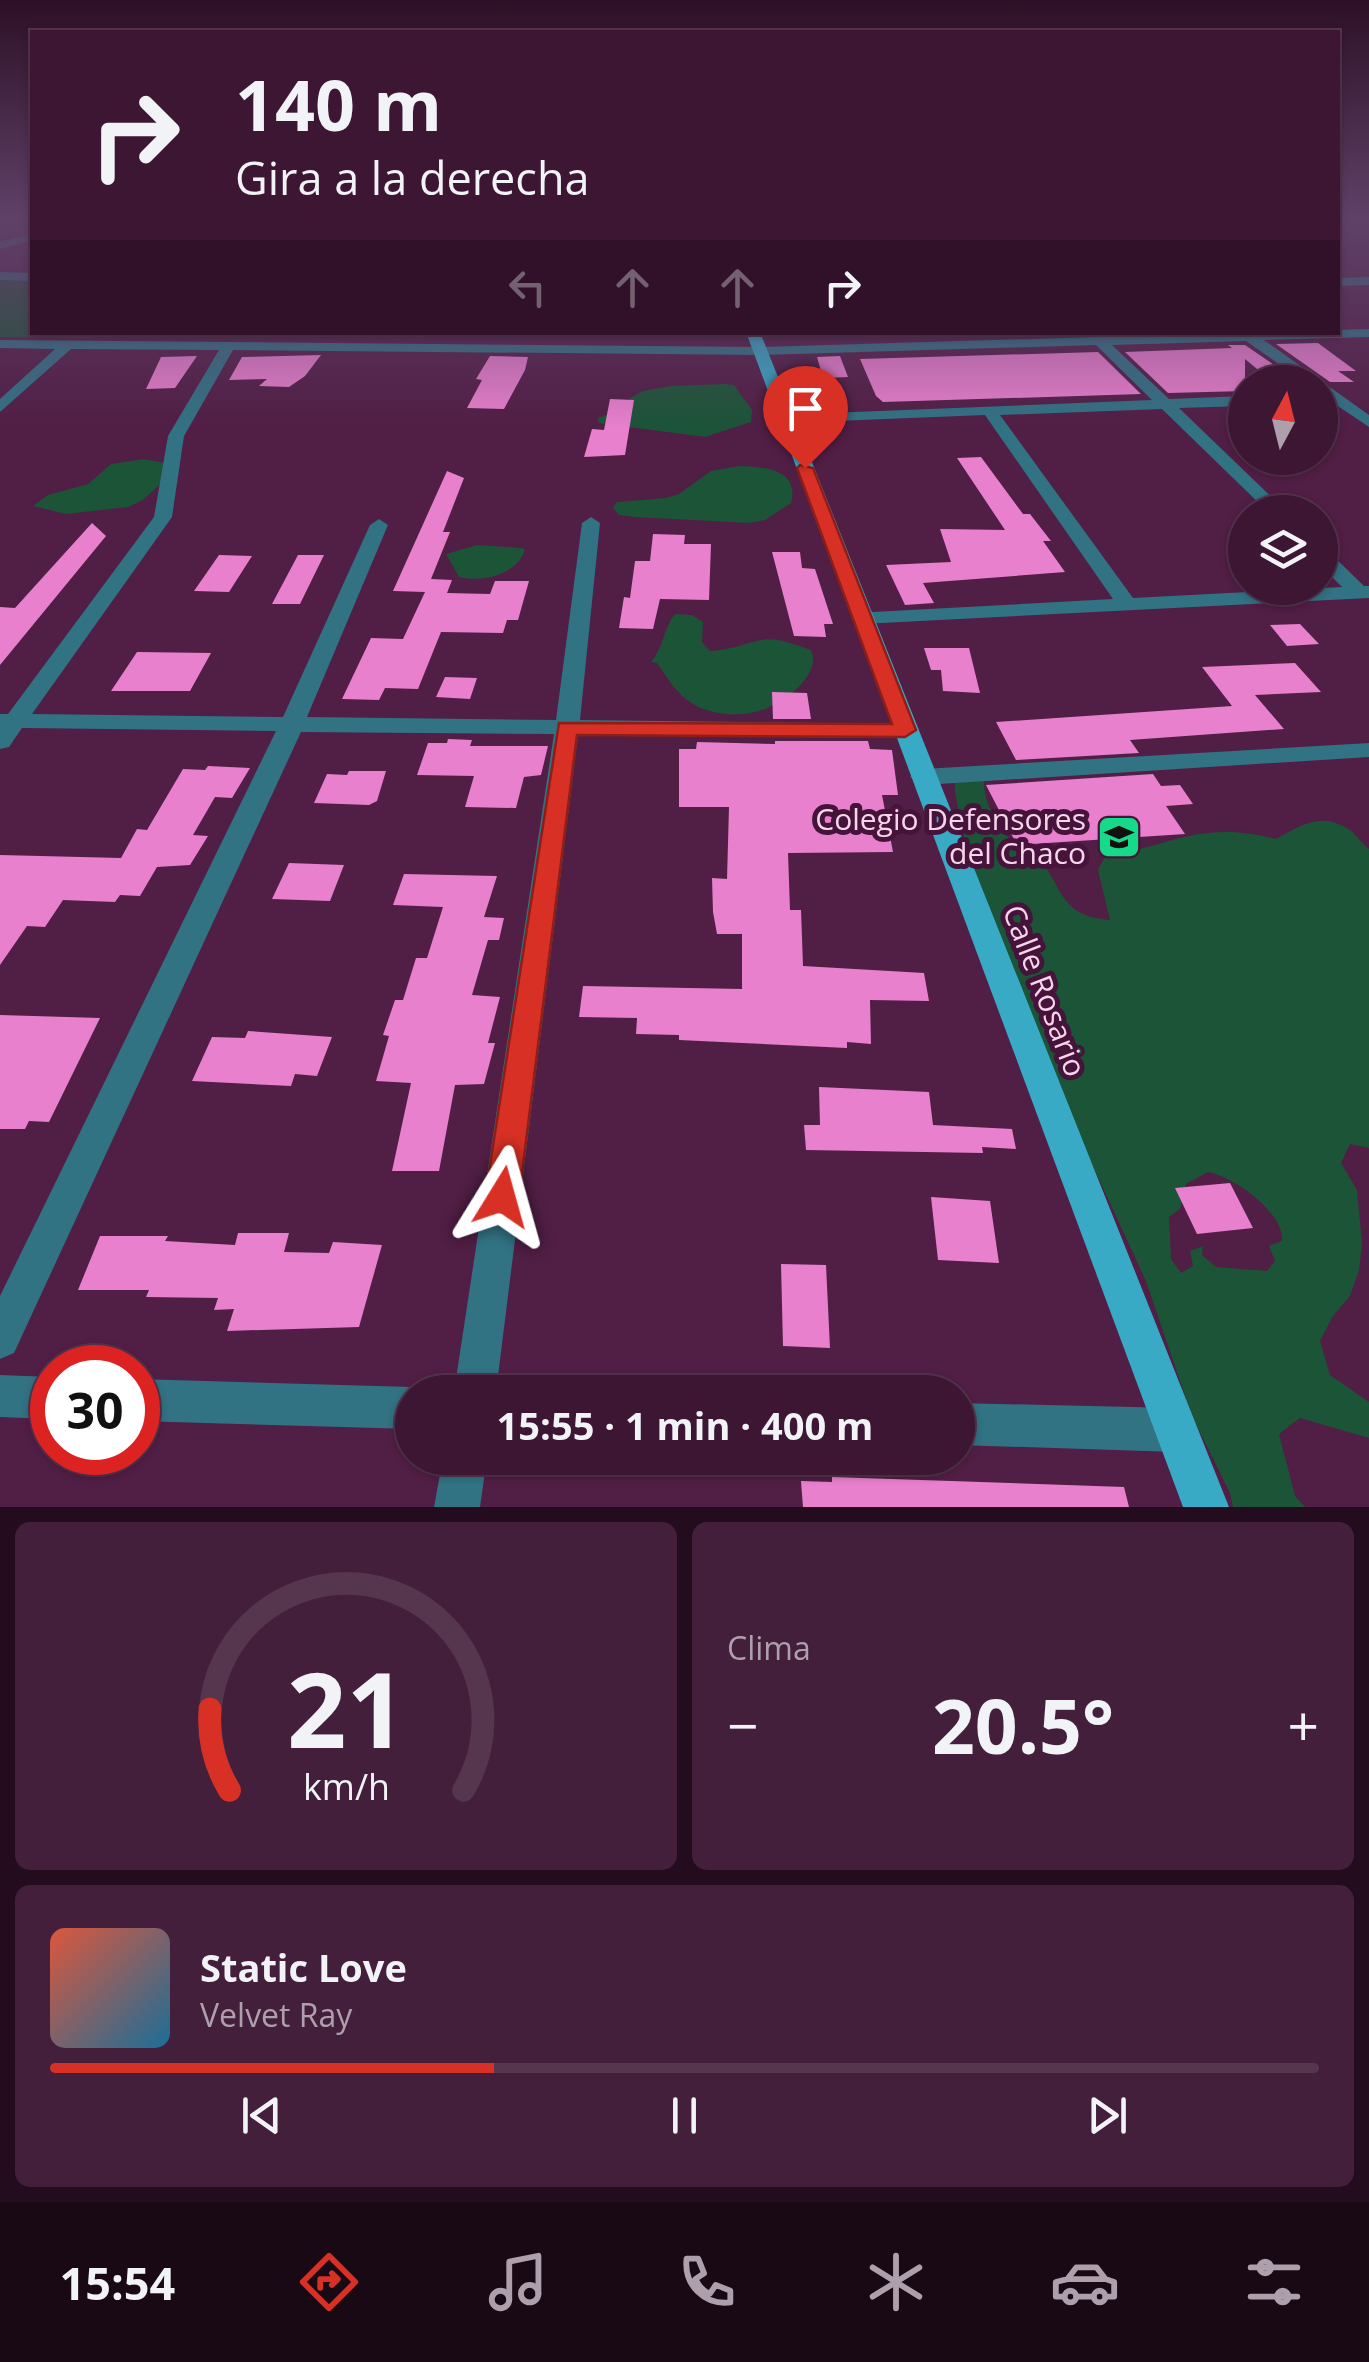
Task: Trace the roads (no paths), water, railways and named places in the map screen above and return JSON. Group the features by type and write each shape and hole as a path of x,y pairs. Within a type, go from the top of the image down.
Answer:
{"main road":[{"name":"Calle Rosario","path":"756,342 1206,1507"}],"street":[{"path":"1340,334 1369,333"},
{"path":"396,348 404,335"},
{"path":"556,349 563,335"},
{"path":"0,344 556,349 756,342 1101,342 1171,336 1294,335"},
{"path":"1250,337 1287,365"},
{"path":"1101,342 1261,495"},
{"path":"0,408 66,346"},
{"path":"0,742 8,721 163,517 176,436 228,347"},
{"path":"1338,393 1369,396"},
{"path":"785,418 1228,401"},
{"path":"1338,402 1369,422"},
{"path":"989,410 1127,604"},
{"path":"477,1375 567,728 591,523"},
{"path":"0,1339 292,724 379,525"},
{"path":"1338,570 1364,592"},
{"path":"862,618 1364,592"},
{"path":"8,721 905,730"},
{"path":"923,777 1369,750"},
{"path":"0,1396 30,1397"},
{"path":"160,1401 395,1408"},
{"path":"975,1424 1176,1430"},
{"path":"457,1507 462,1475"}],"place":[{"name":"Colegio Defensores del Chaco","path":"1119,837"}]}
